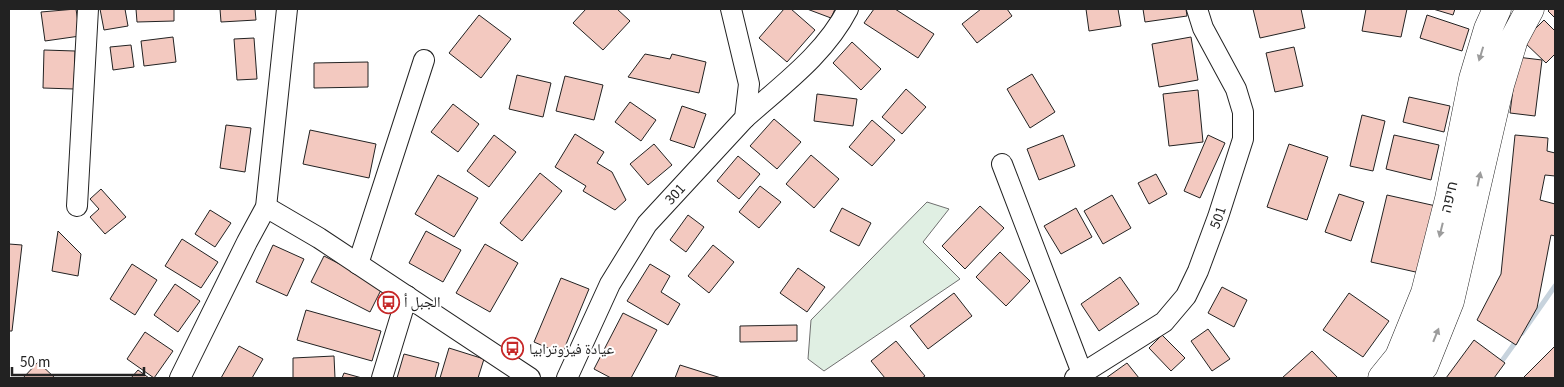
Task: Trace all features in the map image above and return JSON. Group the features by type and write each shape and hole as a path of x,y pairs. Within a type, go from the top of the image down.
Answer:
{"highway":[{"name":"חיפה","path":"1382,378 1399,357 1425,293 1449,199 1473,79 1488,29 1497,9"},
{"name":"חיפה","path":"1414,378 1424,366 1450,301 1500,85 1514,39 1530,9"}],"street":[{"path":"77,206 88,9"},
{"path":"180,378 266,207 287,9"},
{"path":"732,9 749,84 745,118"},
{"name":"301","path":"567,378 610,284 647,224 745,118 816,55 842,21 848,9"},
{"name":"501","path":"1079,376 1164,322 1186,296 1198,271 1218,217 1243,139 1243,112 1236,89 1203,28 1197,9"},
{"path":"358,264 424,60"},
{"path":"1002,164 1079,376"},
{"path":"266,207 358,264 530,378"},
{"path":"382,378 407,296"}],"green space":[{"path":"927,202 949,209 923,242 960,279 824,371 808,359 811,320"}],"building":[{"path":"76,9 80,36 45,41 41,12"},
{"path":"100,9 125,9 128,26 104,30"},
{"path":"136,9 174,9 174,21 137,22"},
{"path":"220,9 255,9 256,20 221,22"},
{"path":"586,9 617,9 630,21 603,50 573,23"},
{"path":"784,9 791,9 815,30 787,62 759,38"},
{"path":"807,9 835,9 831,18"},
{"path":"874,9 895,9 934,34 918,58 864,23"},
{"path":"981,9 1007,9 1012,16 977,43 962,24"},
{"path":"1086,9 1118,9 1121,26 1089,31"},
{"path":"1143,9 1186,9 1187,16 1145,22"},
{"path":"1253,9 1301,9 1305,28 1260,38"},
{"path":"1366,9 1407,9 1401,37 1362,31"},
{"path":"1433,9 1455,9 1453,15"},
{"path":"1555,9 1555,18 1548,11"},
{"path":"479,15 511,39 481,78 449,53"},
{"path":"1427,15 1469,29 1462,51 1420,38"},
{"path":"1544,20 1555,31 1555,54 1546,63 1523,41"},
{"path":"173,37 176,62 144,66 141,41"},
{"path":"1191,37 1198,80 1159,87 1152,44"},
{"path":"254,38 257,79 237,80 234,39"},
{"path":"852,42 881,69 861,90 833,63"},
{"path":"131,45 134,67 113,70 110,47"},
{"path":"1294,47 1303,86 1275,92 1266,53"},
{"path":"44,50 75,51 74,89 43,88"},
{"path":"645,54 670,59 672,54 706,62 699,93 628,77"},
{"path":"1517,57 1542,60 1535,116 1510,113"},
{"path":"368,62 368,87 314,88 314,63"},
{"path":"1032,74 1055,112 1030,128 1007,89"},
{"path":"517,75 551,83 543,117 509,109"},
{"path":"565,76 603,85 594,120 556,111"},
{"path":"906,89 926,107 902,134 882,117"},
{"path":"1198,90 1203,142 1169,146 1163,94"},
{"path":"817,94 857,99 853,126 814,121"},
{"path":"1409,97 1450,106 1444,132 1403,122"},
{"path":"630,102 656,120 641,141 615,122"},
{"path":"453,104 479,124 458,152 431,132"},
{"path":"682,106 706,114 694,148 670,140"},
{"path":"1362,115 1385,121 1373,171 1350,166"},
{"path":"774,119 801,142 777,169 750,146"},
{"path":"872,120 895,140 872,166 849,147"},
{"path":"226,125 251,128 245,172 220,168"},
{"path":"310,130 376,144 369,178 303,164"},
{"path":"575,134 604,152 597,163 612,172 626,200 615,210 583,191 586,186 555,167"},
{"path":"494,135 516,152 489,187 467,171"},
{"path":"1063,135 1075,166 1039,180 1027,149"},
{"path":"1208,135 1225,143 1200,198 1184,191"},
{"path":"1394,135 1439,145 1431,180 1386,169"},
{"path":"1515,135 1548,138 1547,151 1555,153 1555,176 1545,175 1540,200 1555,204 1555,236 1551,235 1537,308 1516,345 1477,320 1501,274"},
{"path":"654,144 672,165 648,185 630,164"},
{"path":"1289,144 1328,157 1307,220 1267,207"},
{"path":"811,155 839,179 814,208 786,184"},
{"path":"738,156 760,174 739,199 717,181"},
{"path":"540,173 562,191 522,241 500,223"},
{"path":"1156,174 1167,194 1149,204 1138,183"},
{"path":"438,175 478,198 454,237 415,214"},
{"path":"760,186 781,202 759,228 739,212"},
{"path":"101,189 126,217 105,234 90,217 99,209 90,199"},
{"path":"1339,194 1364,202 1351,241 1325,232"},
{"path":"1112,195 1131,228 1103,244 1084,211"},
{"path":"1387,195 1436,206 1420,273 1371,262"},
{"path":"980,206 1004,228 965,269 942,246"},
{"path":"842,208 871,223 859,246 830,231"},
{"path":"1076,208 1092,237 1061,254 1044,226"},
{"path":"210,210 231,223 215,247 195,234"},
{"path":"688,215 704,227 686,252 670,240"},
{"path":"58,231 81,254 78,276 52,271"},
{"path":"426,231 461,250 443,282 409,263"},
{"path":"182,239 218,262 201,288 165,266"},
{"path":"9,244 22,245 12,331 9,331"},
{"path":"485,244 518,263 490,312 456,293"},
{"path":"273,245 304,259 287,296 256,282"},
{"path":"713,245 734,262 709,293 688,276"},
{"path":"1000,252 1030,281 1006,306 976,277"},
{"path":"324,256 383,286 370,312 311,282"},
{"path":"132,264 157,280 135,315 110,299"},
{"path":"650,264 670,276 661,292 680,304 668,325 627,301"},
{"path":"798,268 825,287 807,312 780,293"},
{"path":"1120,277 1139,304 1099,331 1081,304"},
{"path":"561,278 589,289 562,354 534,342"},
{"path":"175,284 200,301 178,332 154,315"},
{"path":"1222,287 1247,300 1234,327 1208,313"},
{"path":"954,293 972,316 928,349 910,326"},
{"path":"1349,293 1389,321 1363,357 1323,330"},
{"path":"306,310 381,331 372,361 297,340"},
{"path":"623,313 657,330 631,378 611,378 594,369"},
{"path":"797,325 797,341 740,342 740,326"},
{"path":"1208,329 1230,359 1212,371 1191,341"},
{"path":"145,332 173,351 154,378 127,359"},
{"path":"1162,335 1185,358 1171,371 1149,348"},
{"path":"1474,340 1505,363 1494,378 1446,378"},
{"path":"896,341 925,376 922,378 885,378 871,361"},
{"path":"239,346 263,359 252,378 221,378"},
{"path":"1555,346 1555,378 1523,378"},
{"path":"449,348 484,359 478,378 440,378"},
{"path":"1312,351 1338,378 1282,378"},
{"path":"404,354 439,363 435,378 397,378"},
{"path":"334,356 335,378 293,378 293,358"},
{"path":"38,362 55,378 23,378"},
{"path":"1127,363 1139,378 1106,378"},
{"path":"680,365 721,378 675,378"},
{"path":"138,370 149,378 131,378"},
{"path":"344,373 362,378 342,378"}],"waterway":[{"path":"1522,333 1555,286"},
{"path":"1499,365 1517,340"}],"place":[{"name":"الجبل أ","path":"388,302"},
{"name":"عيادة فيزوترابيا","path":"513,349"}]}
